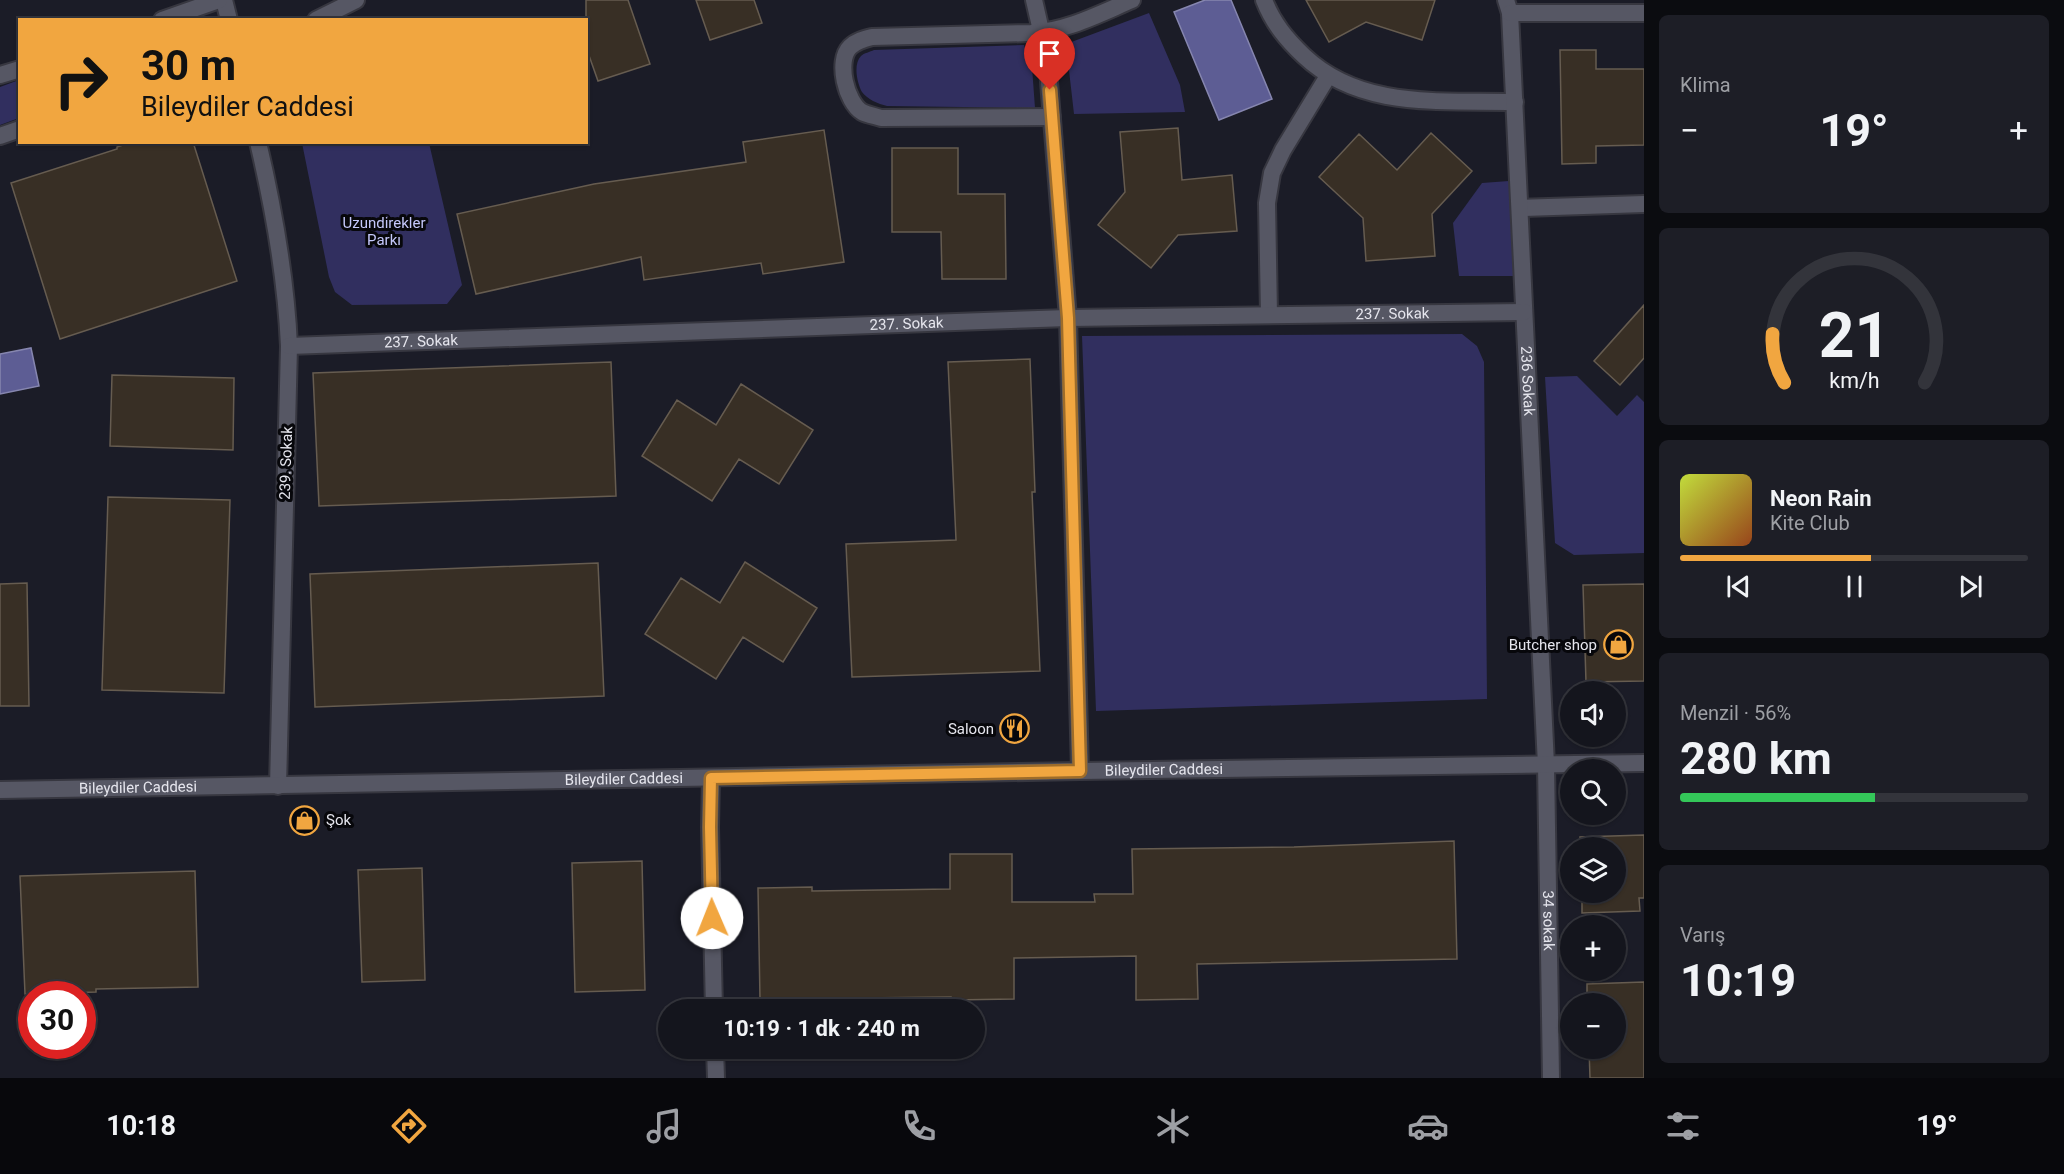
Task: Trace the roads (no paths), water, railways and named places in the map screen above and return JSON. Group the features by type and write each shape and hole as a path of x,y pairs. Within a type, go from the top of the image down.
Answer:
{"street":[{"path":"168,18 222,0 228,18"},
{"path":"320,18 356,0"},
{"path":"1034,0 1047,57 1068,318 1080,771"},
{"path":"1053,117 881,118 861,111 851,99 843,71 845,55 849,47 858,41 872,37 1042,32 1081,22 1132,0"},
{"path":"1264,0 1275,24 1288,41 1328,76 1362,92 1400,99 1515,102"},
{"path":"1508,7 1644,13"},
{"name":"236 Sokak","path":"1508,7 1515,102 1546,765"},
{"path":"0,75 18,70"},
{"path":"1269,315 1267,203 1272,173 1282,150 1328,76"},
{"path":"0,136 18,130"},
{"name":"239. Sokak","path":"258,144 282,261 289,346 278,786"},
{"path":"1520,208 1644,204"},
{"name":"237. Sokak","path":"289,346 1068,318 1524,312"},
{"name":"Bileydiler Caddesi","path":"0,790 1644,763"},
{"name":"34 sokak","path":"1546,765 1551,1078"},
{"path":"711,778 714,999"},
{"path":"715,1059 716,1078"}],"water":[{"path":"1205,0 1231,0 1272,99 1219,120 1174,12"},
{"path":"31,348 39,386 0,394 0,354"}],"place":[{"name":"Butcher shop","path":"1618,645"},
{"name":"Saloon","path":"1015,729"},
{"name":"Şok","path":"305,820"}],"park label":[{"name":"Uzundirekler Parkı","path":"384,232"}]}
